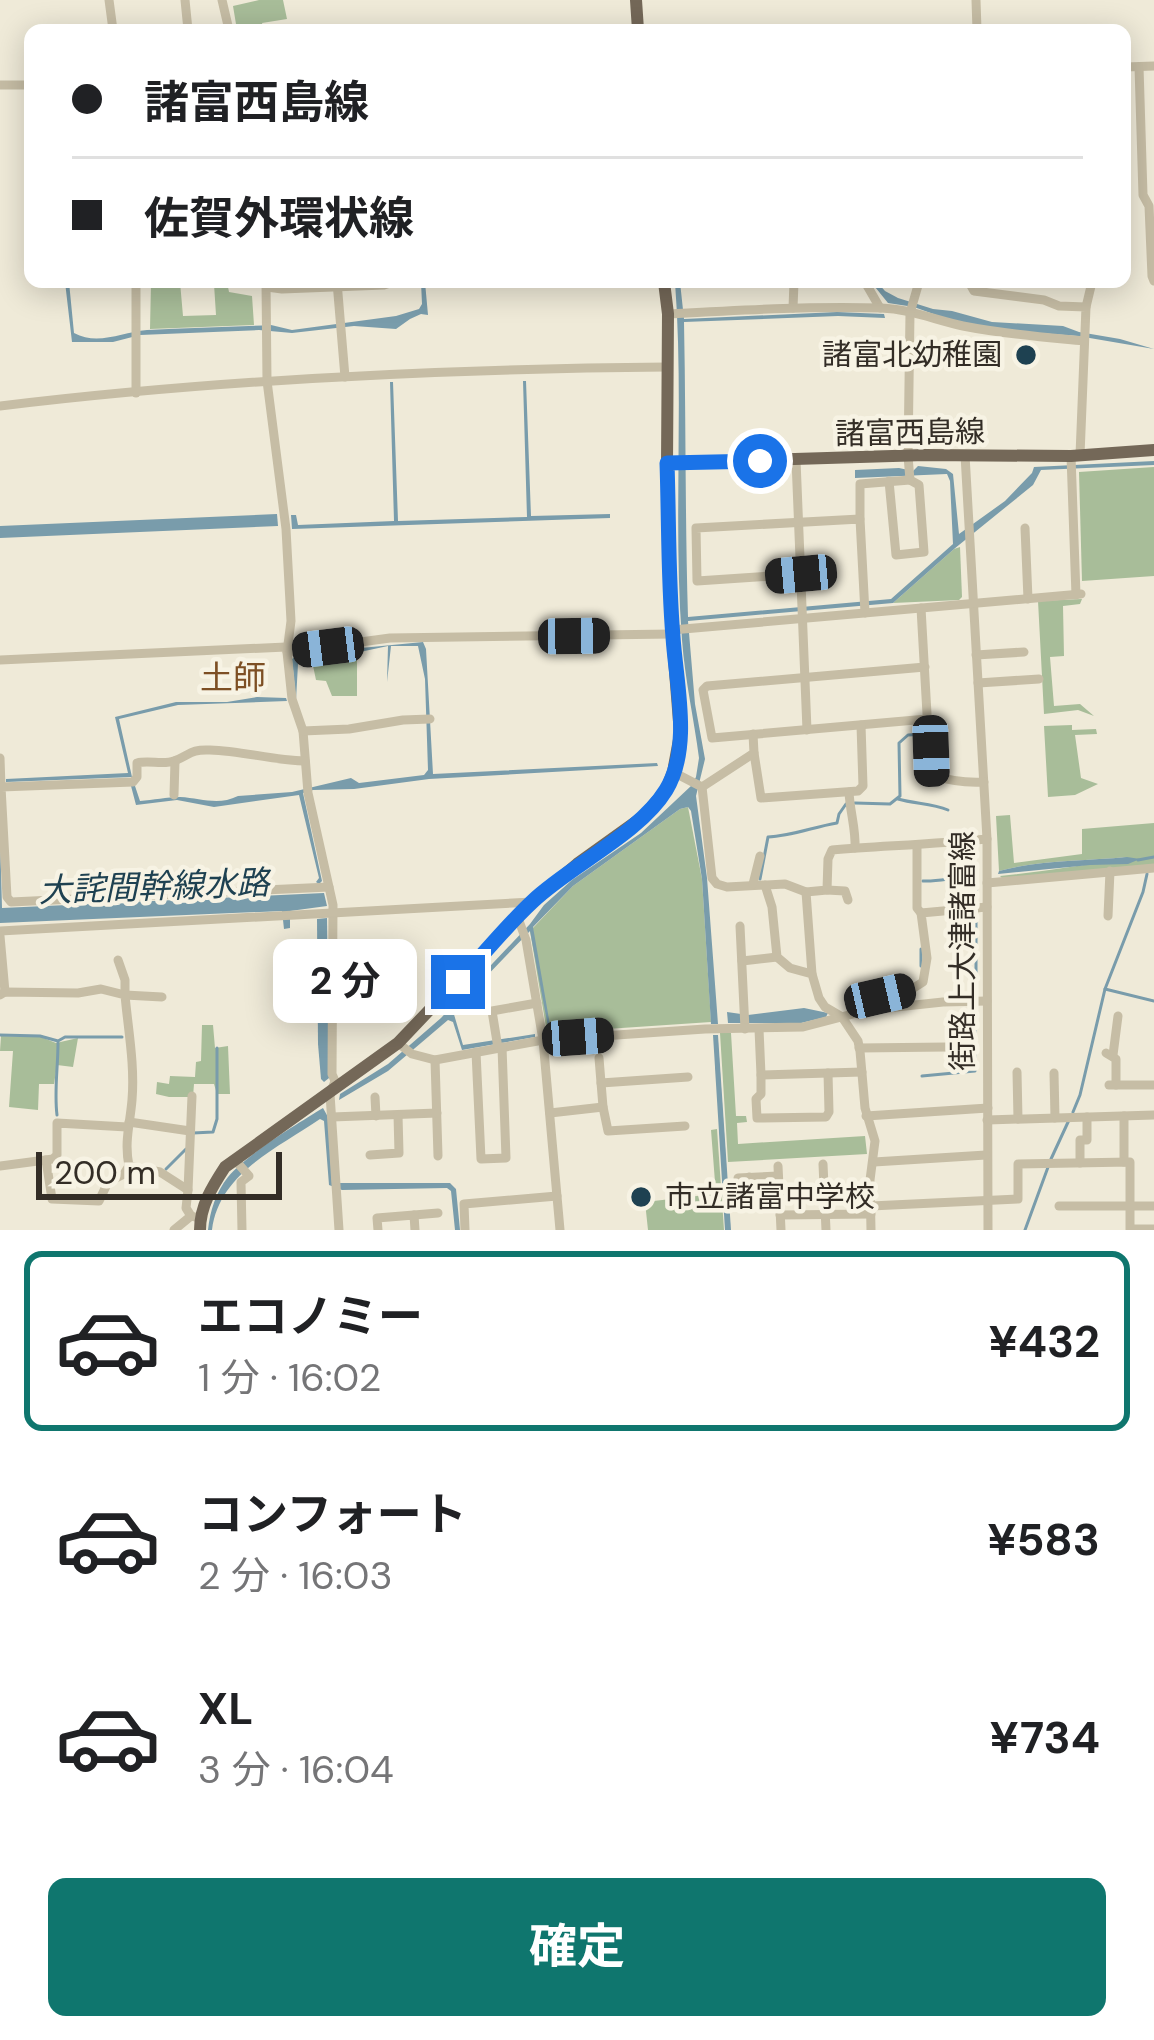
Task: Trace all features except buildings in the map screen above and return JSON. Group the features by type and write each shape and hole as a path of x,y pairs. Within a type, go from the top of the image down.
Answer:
{"main road":[{"path":"197,1221 225,1168 240,1166 330,1094 405,1048 520,923 532,902 644,816 666,790 680,734 676,463 667,367 676,313 666,288"},
{"name":"諸富西島線","path":"676,463 796,460 909,468 965,455 1074,462 1154,450"}],"street":[{"path":"1131,68 1154,66"},
{"path":"1138,67 1138,195 1149,206 1154,281"},
{"path":"136,393 137,288"},
{"path":"267,288 267,382 286,530 291,622 286,649 334,913 335,1081 330,1094 340,1230"},
{"path":"337,288 344,377"},
{"path":"793,308 794,288"},
{"path":"868,288 880,308"},
{"path":"889,482 896,555 924,552 919,485 909,468 911,307 917,288"},
{"path":"972,288 1086,307"},
{"path":"0,660 286,649 391,638 679,630 865,606 921,608 1078,595 1074,462 1091,288"},
{"path":"676,313 911,307 1000,333 1083,337"},
{"path":"0,406 344,377 667,367"},
{"name":"街路上大津諸富線","path":"965,455 987,839 987,883 979,908 987,1001 988,1230"},
{"path":"796,460 807,730"},
{"path":"865,606 860,484 889,482 909,468"},
{"path":"801,574 700,583 695,531 700,526 860,518"},
{"path":"1025,528 1028,598"},
{"path":"921,608 932,776 960,784 984,782"},
{"path":"976,655 1024,652"},
{"path":"925,667 703,690 712,738 927,719"},
{"path":"978,683 1039,679"},
{"path":"303,731 428,719"},
{"path":"753,734 760,804 858,791 862,786 861,725"},
{"path":"1,787 134,782 136,763 175,761 203,749 304,761"},
{"path":"702,788 754,753"},
{"path":"0,758 10,902 329,887"},
{"path":"174,795 175,761"},
{"path":"673,772 702,788"},
{"path":"702,788 716,884 785,884 806,892 844,891 848,900"},
{"path":"849,792 855,848"},
{"path":"827,890 832,850 987,839"},
{"path":"405,1048 436,1060 499,1044 543,1040 803,1027 868,1010 880,1005 880,996 923,982 927,958 917,908 916,845"},
{"path":"760,856 759,884 772,907 777,957 790,968 812,974"},
{"path":"987,883 1154,868"},
{"path":"1108,916 1110,871"},
{"path":"806,892 812,974 819,998 842,1017 859,1048 866,1116 874,1141 872,1230"},
{"path":"162,997 100,989 3,994 0,933 532,902"},
{"path":"921,913 979,908"},
{"path":"520,923 543,1040 560,1230"},
{"path":"740,926 745,1029"},
{"path":"742,961 777,957"},
{"path":"46,1160 52,1198 99,1201 108,1182 129,1166 125,1148 132,1074 125,980 118,960"},
{"path":"868,1010 987,1001"},
{"path":"476,1052 481,1159 506,1158 499,1044 487,1016 537,1003"},
{"path":"1118,1016 1110,1054 1116,1059 1113,1085 1154,1085"},
{"path":"760,1029 757,1118 826,1117 830,1112 828,1073"},
{"path":"859,1048 946,1047"},
{"path":"599,1058 608,1131 685,1126"},
{"path":"436,1060 439,1156"},
{"path":"761,1075 862,1072"},
{"path":"1017,1072 1018,1119"},
{"path":"1054,1073 1065,1118"},
{"path":"601,1083 688,1078"},
{"path":"174,1230 197,1221 186,1208 192,1096"},
{"path":"375,1096 376,1116"},
{"path":"550,1113 603,1107"},
{"path":"332,1117 437,1113"},
{"path":"370,1155 399,1153 398,1115"},
{"path":"866,1116 1154,1115"},
{"path":"1124,1116 1124,1162"},
{"path":"1080,1163 1080,1140 1088,1140 1087,1117"},
{"path":"1,1166 53,1159 57,1123 190,1131"},
{"path":"874,1162 986,1155"},
{"path":"780,1216 1018,1199 1018,1164 1130,1162 1130,1229 1154,1229"},
{"path":"823,1163 826,1230"},
{"path":"129,1166 160,1172 188,1190"},
{"path":"240,1166 249,1176 241,1182 242,1230"},
{"path":"750,1198 744,1178 778,1171 781,1230"},
{"path":"465,1230 464,1204 557,1196"},
{"path":"1059,1206 1154,1206"},
{"path":"378,1230 377,1218 438,1213"},
{"path":"414,1215 416,1230"}],"green space":[{"path":"283,0 287,19 236,24 233,6"},
{"path":"151,288 181,288 183,316 216,315 214,288 252,296 254,325 150,329"},
{"path":"1154,467 1154,576 1082,581 1079,472"},
{"path":"960,547 959,600 893,603 954,549"},
{"path":"1082,599 1080,604 1063,606 1064,656 1050,657 1054,706 1080,704 1094,716 1078,710 1044,714 1038,601"},
{"path":"357,651 357,696 332,696 326,681 316,680 311,656"},
{"path":"1072,725 1072,730 1096,729 1097,734 1075,735 1081,778 1098,784 1075,795 1048,797 1044,726"},
{"path":"688,807 702,879 711,1022 547,1033 530,931 573,886"},
{"path":"1010,815 1014,863 1082,854 1082,829 1154,823 1154,866 1002,878 1127,857 999,871 996,816"},
{"path":"202,1025 213,1025 215,1048 228,1046 230,1094 217,1094 214,1084 194,1084 193,1097 156,1094 157,1082 169,1084 170,1076 195,1077 196,1062 201,1061"},
{"path":"720,1033 731,1033 736,1116 746,1116 747,1122 737,1123 738,1144 865,1136 867,1154 728,1162"},
{"path":"1,1036 41,1037 56,1043 78,1038 73,1067 57,1065 54,1084 39,1084 38,1110 9,1107 13,1051 0,1051"},
{"path":"717,1129 724,1230 648,1230 645,1202 714,1194 717,1208 711,1130"}],"water":[{"path":"66,288 70,288 74,333 92,338 162,329 271,325 292,330 396,316 419,309 421,288 426,288 428,315 421,314 396,329 354,326 292,333 259,330 72,342"},
{"path":"675,288 681,288 684,319 884,314 885,318 684,322 688,617 891,599 953,544 947,474 855,478 855,470 946,469 953,474 959,534 1005,501 1034,467 1154,461 1154,465 1041,470 1033,485 893,603 688,621 705,759 696,796 718,1024 711,1024 702,879 688,807 573,886 533,927 550,1025 557,1030 548,1027 530,931 453,1011 463,1045 535,1037 462,1050 453,1022 448,1020 388,1071 339,1100 340,1094 388,1064 441,1018 544,905 641,833 696,777 699,758 679,595"},
{"path":"876,288 933,309 992,322 1063,326 1154,349 1011,331 888,303"},
{"path":"523,381 531,516 610,514 610,518 292,529 291,515 296,515 298,525 394,521 390,382 398,521 527,517"},
{"path":"277,514 278,526 0,538 0,526"},
{"path":"423,642 433,774 658,766 429,779 303,793 319,884 299,795 214,807 177,800 136,805 131,786 140,801 180,797 216,801 292,792 351,778 359,783 424,775 428,770 425,679 418,646 391,646 387,682 388,646 341,656 302,657 296,700 292,659 299,654"},
{"path":"257,697 287,701 178,705 119,719 132,777 6,782 128,773 115,717 176,702"},
{"path":"0,836 2,908 324,893 327,906 290,911 290,928 284,929 282,911 0,923"},
{"path":"1140,859 1128,864 998,874 1030,865"},
{"path":"327,918 329,1078 324,1082 318,1044 317,919"},
{"path":"804,1008 828,1013 801,1023 728,1023 727,1012 748,1015"},
{"path":"713,1035 718,1035 731,1230 725,1230"},
{"path":"323,1108 328,1117 332,1183 450,1183 456,1189 460,1230 455,1230 447,1188 342,1190 329,1185 324,1121 320,1119 238,1177 208,1230 214,1202 236,1168"}],"waterway":[{"path":"855,803 890,804 900,796 899,743 908,735 925,734"},
{"path":"898,799 948,810"},
{"path":"760,879 768,837 837,823 846,804"},
{"path":"1138,860 1154,857"},
{"path":"1073,1112 1105,989 1147,874"},
{"path":"923,881 973,877"},
{"path":"976,904 977,877"},
{"path":"976,914 976,995"},
{"path":"921,949 921,966"},
{"path":"1105,989 1154,1001"},
{"path":"922,1076 975,1071 975,1009"},
{"path":"0,1035 58,1041 122,1037"},
{"path":"57,1115 58,1043"},
{"path":"193,1133 213,1132 217,1119 217,1048"},
{"path":"1025,1230 1069,1120"},
{"path":"166,1169 186,1149"}],"place":[{"name":"諸富北幼稚園","path":"1026,355"},
{"name":"市立諸富中学校","path":"641,1197"}],"district":[{"name":"土師","path":"233,677"}],"route":[{"path":"458,982 532,902 644,816 666,790 680,734 667,463 760,461"}],"water label":[{"name":"大詫間幹線水路","path":"154,886"}]}
